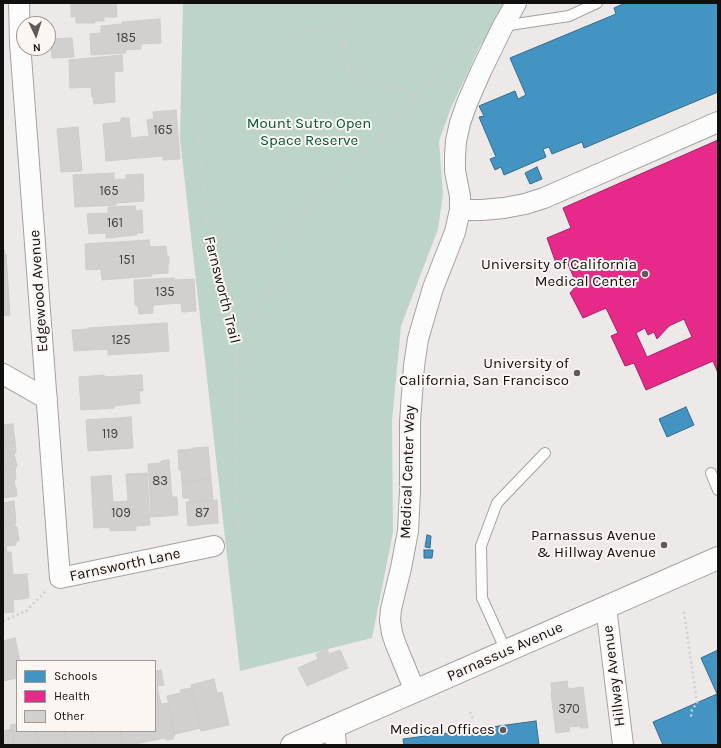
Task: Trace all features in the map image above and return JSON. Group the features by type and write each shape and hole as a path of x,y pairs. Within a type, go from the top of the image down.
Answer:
{"street":[{"name":"Edgewood Avenue","path":"18,3 60,578"},
{"name":"Medical Center Way","path":"415,691 396,645 390,620 391,609 408,531 410,505 410,422 414,366 418,339 425,315 433,288 455,232 460,210 460,196 455,171 455,156 456,141 460,123 467,103 493,45 516,3"},
{"path":"460,210 504,208 525,204 544,198 718,122"},
{"path":"3,374 47,399"},
{"name":"Farnsworth Lane","path":"60,578 214,546"},
{"name":"Parnassus Avenue","path":"292,745 335,736 415,691 718,558"},
{"name":"Hillway Avenue","path":"606,607 622,745"}],"lane":[{"path":"503,26 569,16 597,3"},
{"path":"506,651 482,598 481,546 497,503 545,453"},
{"path":"711,473 718,490"}],"path":[{"path":"293,35 344,26 350,79 419,94"},
{"path":"237,343 271,287 273,247 419,94 472,35 493,45"},
{"name":"Farnsworth Trail","path":"197,116 209,243 237,343 235,471 239,532 214,546"},
{"name":"Farnsworth Lane","path":"3,621 26,611 60,578"},
{"path":"684,612 697,703 692,710 691,717"},
{"path":"470,712 473,719"}],"green space":[{"name":"Mount Sutro Open Space Reserve","path":"183,3 508,3 479,48 451,108 439,141 443,194 438,229 401,326 392,421 393,532 372,638 240,671 180,139"}],"building: Schools":[{"path":"625,3 718,3 718,92 584,148 582,142 552,154 549,147 543,149 546,157 504,175 501,167 495,170 490,159 496,157 479,117 484,116 479,106 515,91 518,99 526,95 510,58 616,14 614,8"},
{"path":"537,167 542,179 530,184 525,173"},
{"path":"686,407 694,425 667,437 659,419"},
{"path":"427,535 431,536 430,548 425,547"},
{"path":"424,550 433,550 432,558 424,558"},
{"path":"718,650 718,696 701,658"},
{"path":"717,694 718,745 663,745 653,722"},
{"name":"Medical Offices","path":"536,721 539,745 404,745 403,739"}],"building: Health":[{"name":"University of California Medical Center","path":"718,140 718,373 713,361 646,390 634,363 625,366 611,336 618,333 606,308 583,318 570,293 577,285 567,262 556,263 547,238 571,228 563,208","holes":["684,319 692,337 647,357 636,333 645,328 648,335 654,332 657,339 669,326"]}],"building: Other":[{"path":"71,3 116,3 117,17 104,17 104,21 94,21 95,23 76,23 76,17 71,17"},
{"path":"160,19 161,43 141,44 141,49 125,50 126,53 91,55 90,34 101,33 101,26 122,24 122,22"},
{"path":"72,38 74,57 52,58 52,56 56,56 56,39"},
{"path":"122,55 123,71 114,72 115,102 94,104 91,87 70,88 69,60"},
{"path":"176,110 180,159 163,160 163,156 106,161 103,124 121,122 121,118 129,118 131,138 149,136 147,120 154,119 153,112"},
{"path":"78,127 82,171 61,172 57,129"},
{"path":"114,173 114,180 126,179 126,175 143,174 144,201 116,203 116,205 75,207 73,175"},
{"path":"135,206 136,211 142,210 143,233 106,238 106,233 89,234 87,214 108,213 108,207"},
{"path":"149,240 150,247 166,246 167,256 169,256 168,273 151,274 152,276 102,280 101,269 86,270 85,244"},
{"path":"3,249 6,254 10,315 3,316"},
{"path":"174,278 174,280 194,279 196,311 182,312 181,303 153,305 153,313 139,314 138,306 135,305 134,280"},
{"path":"167,323 169,351 108,355 108,349 74,351 72,330"},
{"path":"104,375 104,377 142,375 143,391 139,391 140,403 114,406 114,408 81,410 79,377"},
{"path":"131,417 133,448 88,451 86,420"},
{"path":"13,424 15,442 3,443 3,425"},
{"path":"15,442 16,452 14,454 17,466 15,469 3,470 3,443"},
{"path":"208,447 211,479 182,482 181,470 179,470 178,450"},
{"path":"169,460 172,497 177,497 178,515 151,517 148,464 161,463 161,461"},
{"path":"15,469 16,479 14,479 17,496 3,498 3,470"},
{"path":"147,473 150,525 136,526 136,530 110,531 110,527 94,528 91,477 111,475 113,502 128,501 126,474"},
{"path":"211,479 213,500 190,502 189,498 183,498 182,482"},
{"path":"217,500 218,523 188,526 186,502"},
{"path":"14,501 16,523 3,525 3,503"},
{"path":"15,523 19,541 16,541 16,545 6,546 7,552 3,552 3,525"},
{"path":"3,552 11,552 13,575 3,576"},
{"path":"27,574 29,598 13,600 14,612 3,613 3,576"},
{"path":"15,638 20,660 16,660 16,678 3,681 3,641"},
{"path":"327,649 329,654 340,650 348,668 307,686 298,668 318,659 316,654"},
{"path":"161,670 164,685 157,686 161,704 168,703 175,734 173,739 167,740 164,738 135,745 123,745 120,732 156,732 156,671"},
{"path":"214,679 217,693 222,692 229,725 201,731 191,685"},
{"path":"567,681 568,689 583,687 588,728 581,728 580,726 569,727 570,731 556,733 551,683"},
{"path":"192,688 201,728 175,734 167,696 181,693 180,690"},
{"path":"16,724 16,732 36,732 39,745 15,745 10,725"},
{"path":"11,729 15,745 3,745 3,731"},
{"path":"36,732 64,732 67,745 39,745"},
{"path":"64,732 92,732 95,745 67,745"},
{"path":"92,732 120,732 123,745 95,745"}],"place":[{"name":"University of California Medical Center","path":"645,274"},
{"name":"University of California, San Francisco","path":"577,373"},
{"name":"Parnassus Avenue & Hillway Avenue","path":"664,545"},
{"name":"Medical Offices","path":"503,730"}]}
